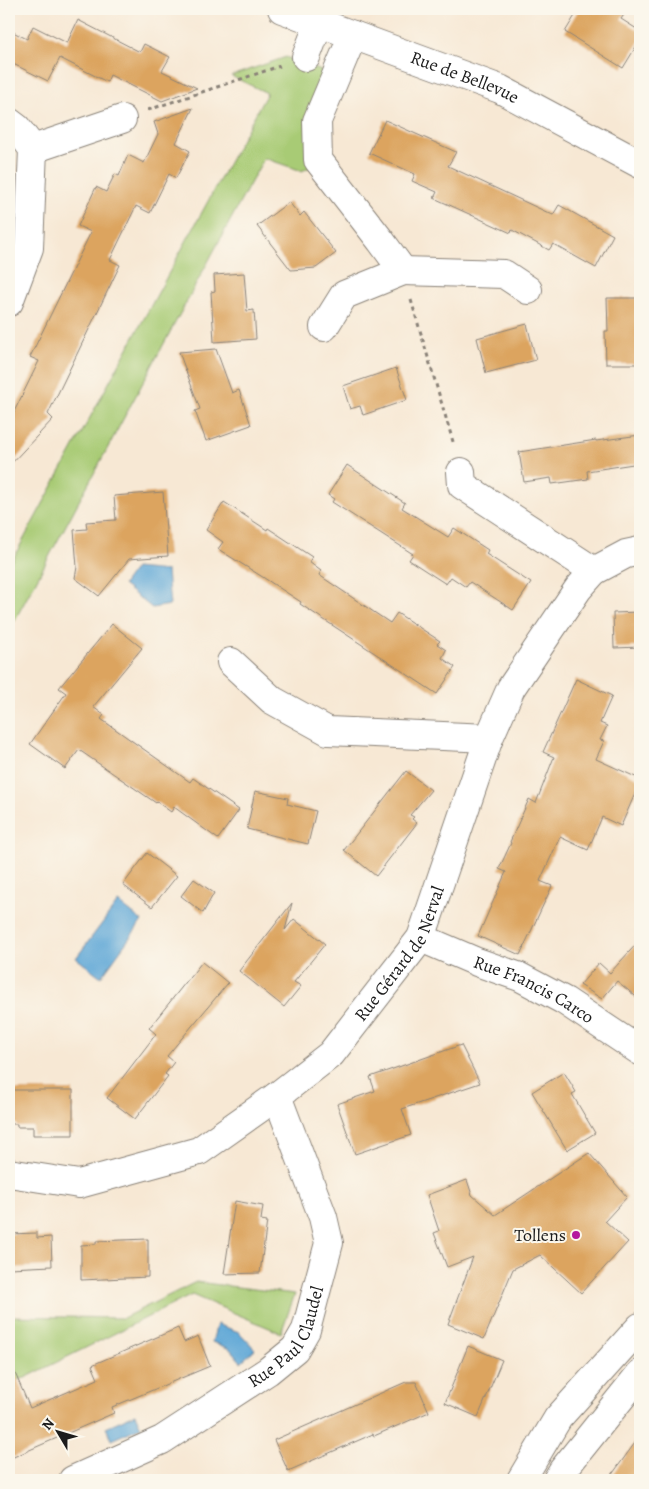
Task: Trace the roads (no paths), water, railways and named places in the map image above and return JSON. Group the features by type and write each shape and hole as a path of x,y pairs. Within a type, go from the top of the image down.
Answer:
{"street":[{"name":"Rue de Bellevue","path":"282,9 500,89 640,164"},
{"path":"306,57 320,23"},
{"path":"353,35 317,121 318,160 403,271"},
{"path":"33,149 122,119"},
{"path":"9,122 17,128 33,149 29,248 9,302"},
{"path":"324,327 344,295 403,271 504,274 528,290"},
{"path":"461,472 462,485 594,571"},
{"name":"Rue Gérard de Nerval","path":"9,1173 79,1184 199,1151 277,1096 331,1054 421,938 490,738 511,688 578,589 594,571 626,554 640,551"},
{"path":"231,662 272,700 328,731 490,738"},
{"name":"Rue Francis Carco","path":"421,938 477,962 520,977 565,1001 640,1051"},
{"name":"Rue Paul Claudel","path":"73,1480 162,1440 268,1370 296,1349 306,1330 329,1243 323,1217 277,1096"},
{"path":"521,1480 558,1418 640,1327"},
{"path":"557,1480 640,1374"}],"water":[{"path":"135,568 167,571 170,605 152,608 123,585"},
{"path":"118,902 142,921 101,977 76,958"},
{"path":"217,1324 239,1332 255,1349 241,1362 230,1349 212,1342"},
{"path":"135,1414 141,1427 111,1440 106,1427"}],"place":[{"name":"Tollens","path":"576,1235"}]}
